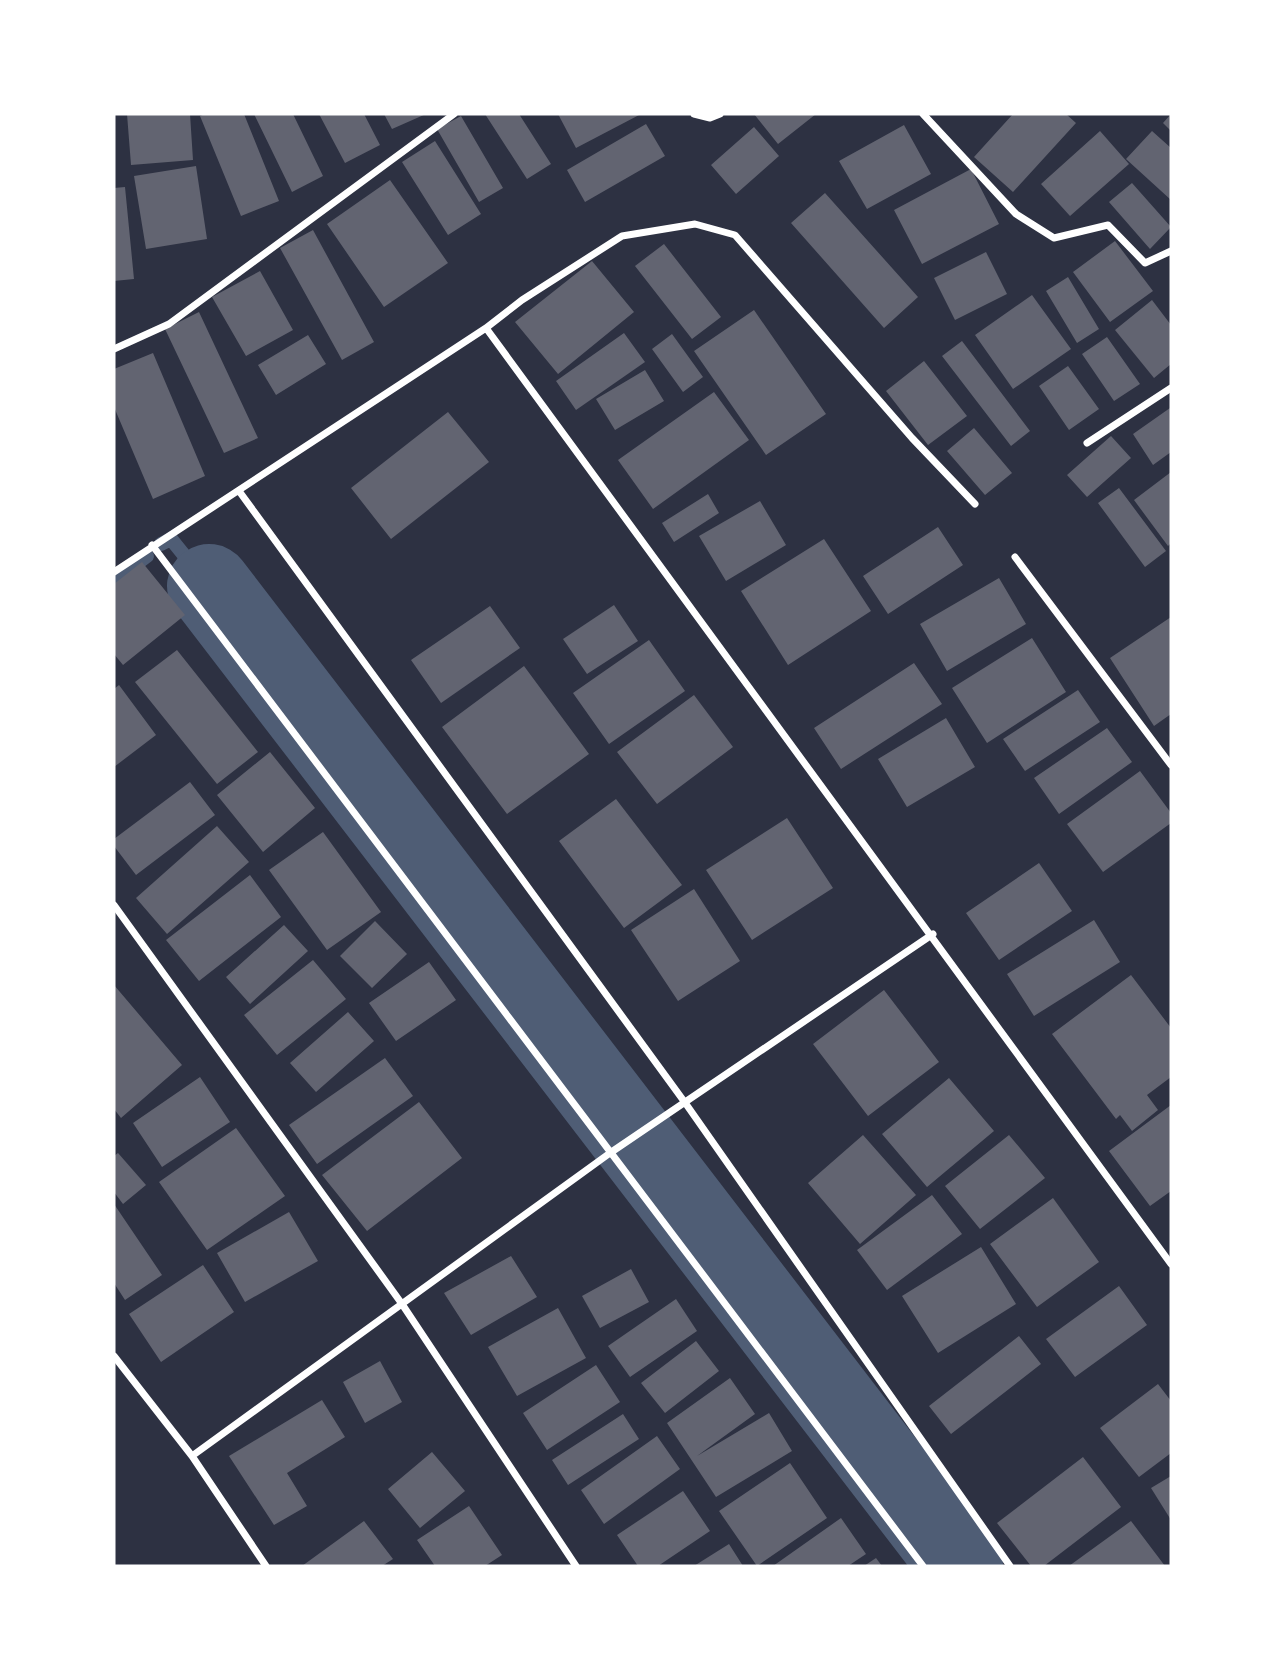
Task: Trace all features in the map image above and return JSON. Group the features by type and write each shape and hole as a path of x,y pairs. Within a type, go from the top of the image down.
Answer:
{"street":[{"path":"114,349 169,324 454,114"},
{"path":"694,114 710,118 720,114"},
{"path":"923,114 1016,214 1054,238 1108,225 1145,263 1171,251"},
{"path":"114,572 622,236 695,224 735,235 912,438 975,504"},
{"path":"485,328 933,934 1171,1264"},
{"path":"1087,443 1171,388"},
{"path":"239,491 687,1104 1010,1566"},
{"path":"152,545 923,1566"},
{"path":"1015,557 1171,765"},
{"path":"114,905 402,1304 576,1566"},
{"path":"192,1456 610,1153 687,1104 933,934"},
{"path":"114,1356 192,1456 266,1566"}],"building":[{"path":"127,114 190,114 193,160 131,165"},
{"path":"244,114 279,201 241,216 200,116"},
{"path":"254,114 293,114 323,176 292,192"},
{"path":"319,114 364,114 380,145 345,163"},
{"path":"384,114 426,114 392,129"},
{"path":"485,114 519,114 551,164 527,179"},
{"path":"558,114 641,114 576,148"},
{"path":"754,114 816,114 778,144"},
{"path":"1013,114 1066,114 1076,123 1013,192 974,157"},
{"path":"1171,114 1171,131 1163,123"},
{"path":"461,116 503,188 479,202 437,129"},
{"path":"646,124 665,156 585,202 567,170"},
{"path":"904,125 931,174 867,209 839,161"},
{"path":"754,127 779,156 736,194 711,165"},
{"path":"1100,131 1129,164 1070,216 1041,184"},
{"path":"1152,131 1171,148 1171,200 1126,159"},
{"path":"435,141 481,214 448,235 402,162"},
{"path":"196,166 207,239 146,249 134,176"},
{"path":"971,169 999,224 922,264 894,210"},
{"path":"390,180 448,263 384,307 327,224"},
{"path":"1132,183 1171,227 1150,249 1109,202"},
{"path":"125,187 134,279 114,281 114,188"},
{"path":"825,193 918,297 884,328 791,223"},
{"path":"313,230 374,342 342,360 280,248"},
{"path":"1115,241 1153,291 1110,322 1073,272"},
{"path":"664,244 721,317 692,339 635,266"},
{"path":"986,252 1007,294 955,320 934,278"},
{"path":"592,261 634,312 558,374 515,322"},
{"path":"260,271 293,330 246,356 212,297"},
{"path":"1068,277 1099,329 1077,343 1046,291"},
{"path":"1032,295 1071,349 1013,389 975,335"},
{"path":"1152,300 1171,325 1171,364 1154,378 1115,330"},
{"path":"754,310 826,414 766,455 694,351"},
{"path":"199,312 258,438 224,453 165,329"},
{"path":"624,333 645,362 576,410 556,381"},
{"path":"672,334 703,377 683,392 652,349"},
{"path":"308,335 326,364 276,395 258,365"},
{"path":"1107,337 1140,384 1114,401 1082,354"},
{"path":"962,341 1030,431 1011,446 942,356"},
{"path":"153,353 205,476 153,499 114,407 114,369"},
{"path":"924,361 967,416 928,445 886,391"},
{"path":"1068,366 1099,409 1069,430 1039,386"},
{"path":"645,370 664,401 615,430 596,399"},
{"path":"714,392 749,440 653,509 618,460"},
{"path":"1170,408 1171,452 1153,465 1133,434"},
{"path":"448,412 489,462 391,539 351,488"},
{"path":"974,428 1012,473 985,495 947,451"},
{"path":"1111,436 1131,458 1087,497 1067,475"},
{"path":"1171,472 1171,543 1168,546 1134,500"},
{"path":"1119,488 1166,551 1145,567 1098,503"},
{"path":"708,494 719,513 674,542 662,523"},
{"path":"760,501 786,545 726,581 699,536"},
{"path":"938,527 963,565 888,614 863,576"},
{"path":"824,539 871,611 788,665 741,591"},
{"path":"142,562 185,615 123,665 114,654 114,584"},
{"path":"999,578 1026,624 947,671 920,624"},
{"path":"614,605 638,641 587,674 563,639"},
{"path":"490,606 520,648 441,703 411,660"},
{"path":"1171,617 1171,714 1154,726 1110,658"},
{"path":"1032,638 1066,692 987,743 952,688"},
{"path":"649,640 685,691 609,744 573,693"},
{"path":"177,650 258,752 217,784 135,682"},
{"path":"914,663 942,704 841,769 814,728"},
{"path":"524,666 589,754 507,814 442,727"},
{"path":"119,685 156,735 114,767 114,689"},
{"path":"1078,690 1100,722 1025,771 1003,739"},
{"path":"694,695 733,747 657,804 617,752"},
{"path":"946,718 975,767 907,807 878,759"},
{"path":"1107,728 1132,762 1059,814 1034,778"},
{"path":"270,752 315,808 263,852 217,795"},
{"path":"1140,771 1171,813 1171,823 1103,872 1067,824"},
{"path":"190,782 215,815 136,875 114,846 114,839"},
{"path":"616,799 682,885 624,928 559,841"},
{"path":"787,818 833,888 752,940 706,870"},
{"path":"217,826 249,862 167,934 136,898"},
{"path":"323,832 381,912 327,950 269,870"},
{"path":"1039,863 1072,911 999,960 966,913"},
{"path":"250,875 281,917 199,981 166,940"},
{"path":"694,889 740,961 678,1001 631,930"},
{"path":"1094,920 1120,962 1034,1016 1007,974"},
{"path":"375,921 407,954 372,988 340,956"},
{"path":"284,925 308,951 250,1004 226,977"},
{"path":"313,960 346,999 277,1055 244,1015"},
{"path":"429,962 456,1000 396,1041 369,1003"},
{"path":"1131,975 1171,1028 1171,1077 1147,1095 1158,1110 1132,1131 1120,1115 1116,1119 1052,1034"},
{"path":"114,985 182,1065 121,1118 114,1109"},
{"path":"884,990 939,1062 868,1116 813,1044"},
{"path":"348,1012 374,1041 316,1092 290,1063"},
{"path":"385,1058 413,1096 317,1164 289,1125"},
{"path":"200,1077 230,1122 162,1167 133,1123"},
{"path":"949,1078 994,1131 927,1187 882,1134"},
{"path":"419,1102 462,1158 367,1231 322,1175"},
{"path":"1171,1105 1171,1191 1150,1206 1109,1151"},
{"path":"236,1128 285,1196 207,1250 159,1182"},
{"path":"863,1135 916,1195 860,1244 808,1183"},
{"path":"1009,1135 1045,1178 980,1229 945,1186"},
{"path":"118,1153 146,1185 123,1204 114,1192 114,1156"},
{"path":"932,1195 962,1234 887,1290 857,1250"},
{"path":"1053,1198 1099,1262 1037,1307 990,1244"},
{"path":"114,1204 162,1275 125,1300 114,1283"},
{"path":"289,1212 318,1261 245,1302 217,1253"},
{"path":"981,1247 1016,1304 938,1353 902,1296"},
{"path":"511,1256 537,1297 471,1335 444,1293"},
{"path":"203,1265 234,1312 161,1362 129,1314"},
{"path":"631,1269 649,1302 600,1328 582,1296"},
{"path":"1119,1286 1147,1325 1075,1377 1046,1339"},
{"path":"676,1299 697,1331 630,1377 608,1346"},
{"path":"558,1308 586,1358 517,1396 488,1347"},
{"path":"1019,1336 1041,1364 951,1434 929,1406"},
{"path":"696,1341 719,1371 665,1413 641,1383"},
{"path":"380,1361 402,1402 365,1423 343,1382"},
{"path":"596,1365 620,1402 547,1450 523,1413"},
{"path":"730,1378 755,1414 697,1456 769,1413 792,1451 716,1497 667,1423"},
{"path":"1158,1384 1171,1401 1171,1453 1139,1477 1100,1428"},
{"path":"322,1400 345,1437 287,1473 307,1506 274,1525 229,1456"},
{"path":"623,1414 639,1439 568,1485 552,1460"},
{"path":"657,1436 680,1469 604,1524 581,1490"},
{"path":"432,1452 465,1491 420,1528 388,1489"},
{"path":"1083,1457 1121,1507 1044,1566 1031,1566 997,1523"},
{"path":"790,1463 827,1518 757,1566 719,1511"},
{"path":"1171,1476 1171,1520 1151,1488"},
{"path":"683,1491 710,1531 658,1566 638,1566 617,1535"},
{"path":"469,1506 502,1555 485,1566 435,1566 417,1540"},
{"path":"841,1518 866,1554 848,1566 773,1566"},
{"path":"364,1521 393,1559 382,1566 302,1566"},
{"path":"1131,1521 1165,1566 1069,1566"},
{"path":"729,1544 743,1566 694,1566"},
{"path":"876,1558 882,1566 864,1566"}],"waterway":[{"path":"161,544 171,539 209,586"},
{"path":"114,581 147,556"},
{"path":"209,586 961,1566"}]}
